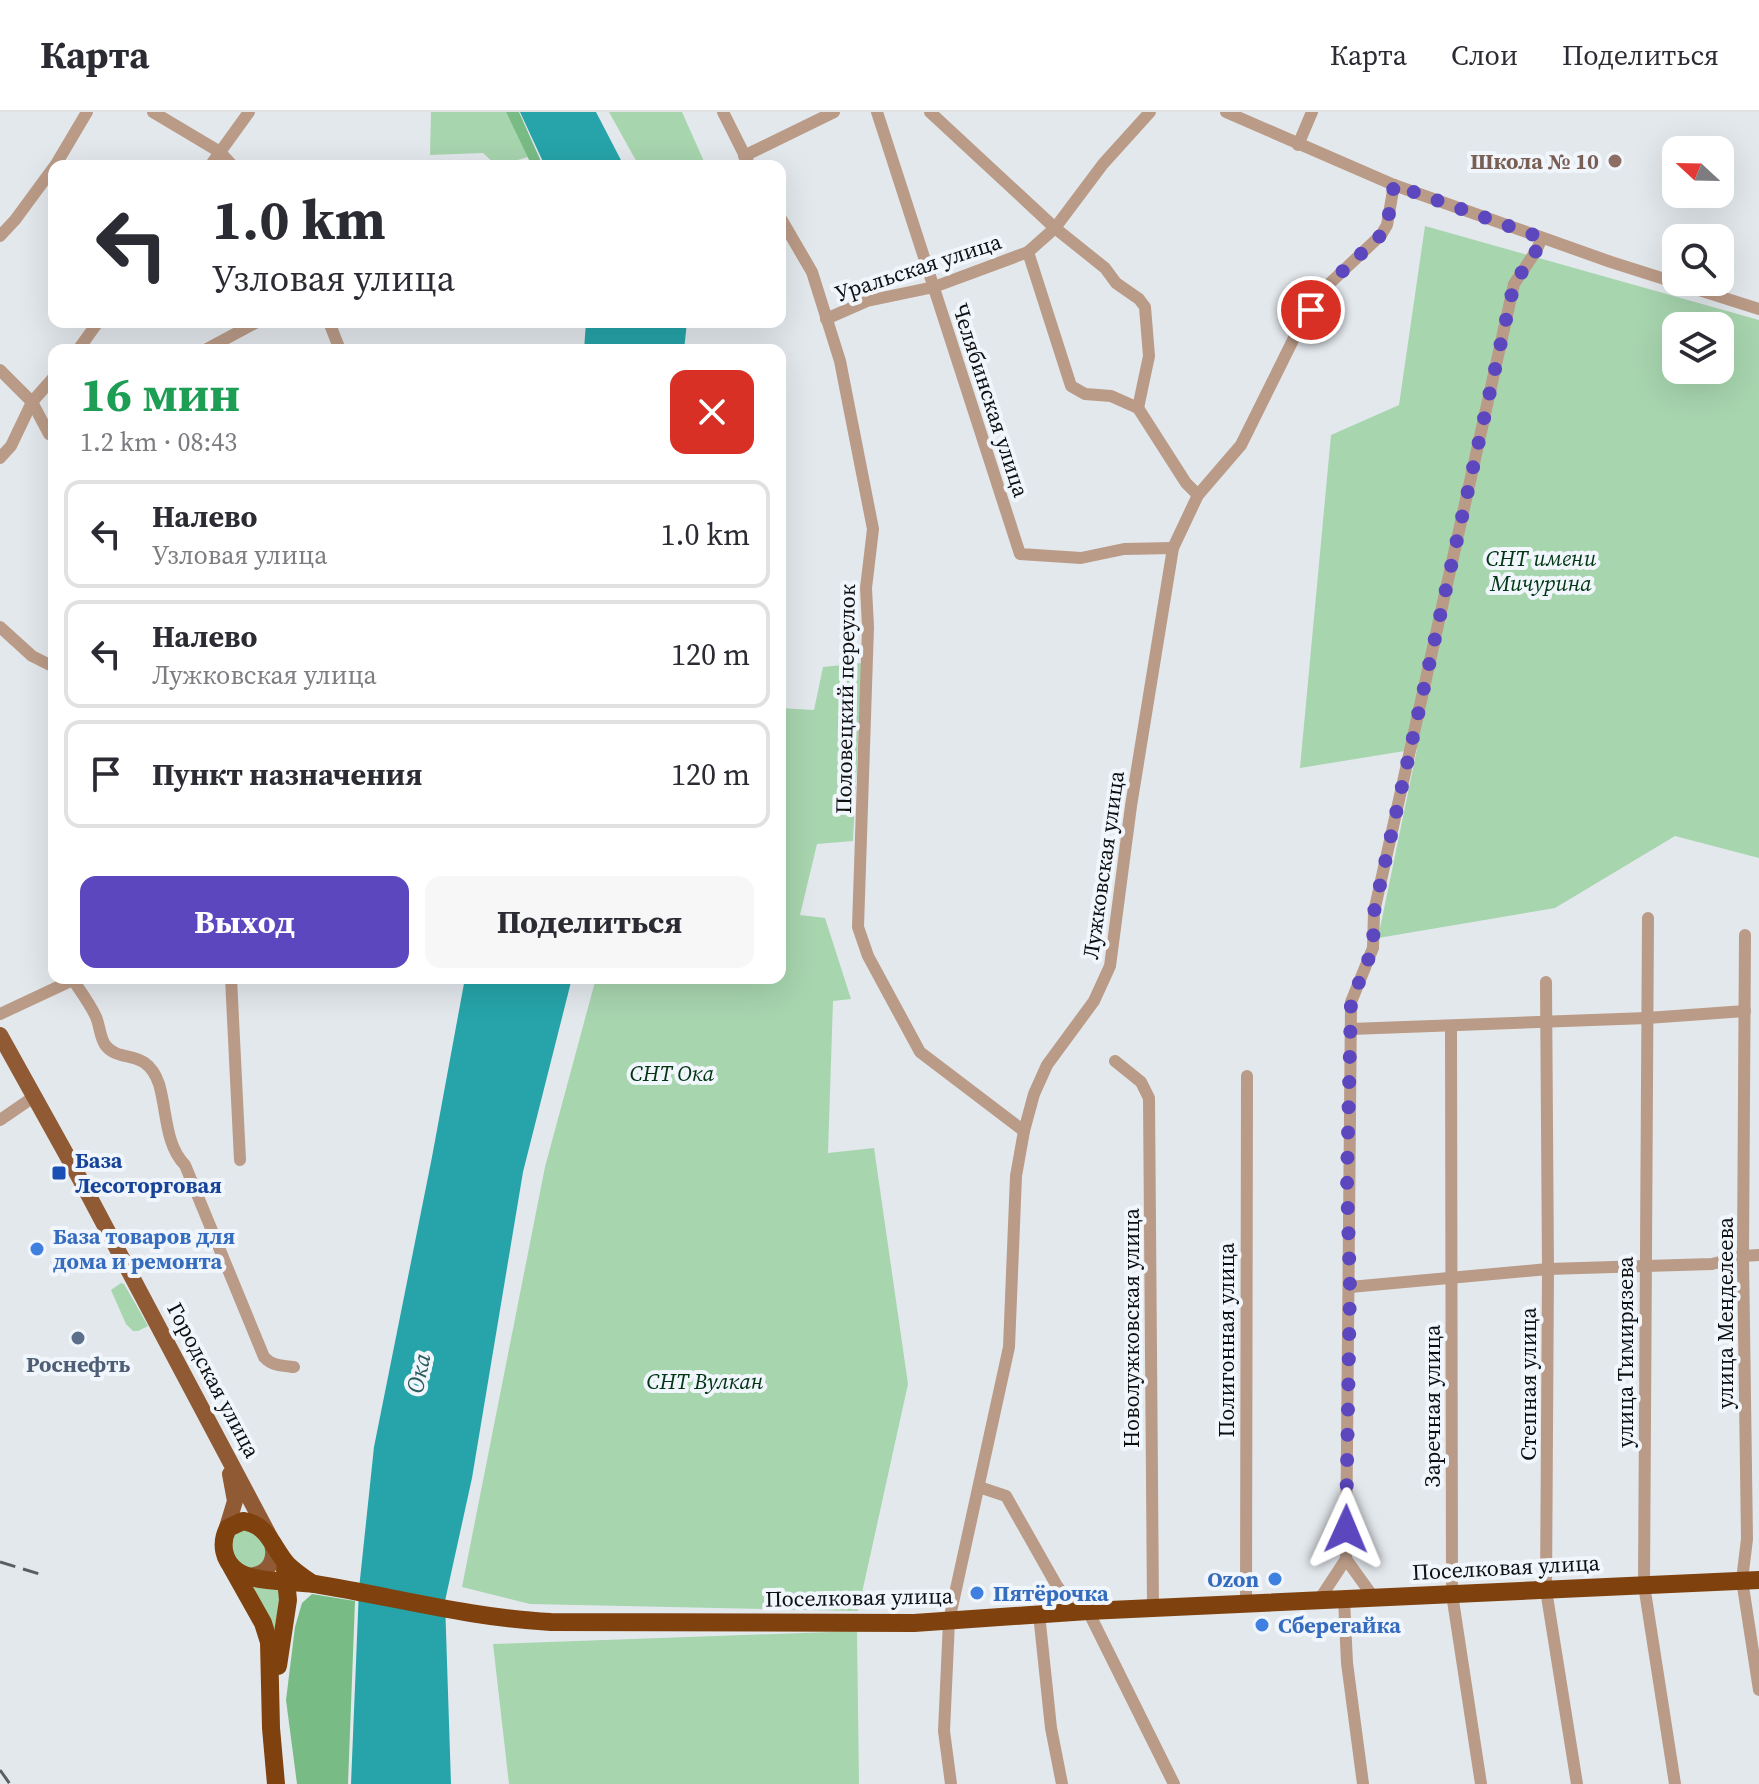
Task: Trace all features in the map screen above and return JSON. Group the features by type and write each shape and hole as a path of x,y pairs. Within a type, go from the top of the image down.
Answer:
{"highway":[{"path":"276,1784 271,1728 271,1654 267,1632 224,1550 225,1534 233,1524 243,1521 260,1527 293,1570 316,1584"},
{"path":"280,1555 287,1581 285,1623"},
{"path":"230,1564 249,1576"},
{"name":"Поселковая улица","path":"249,1576 316,1584 488,1615 551,1622 859,1624 1750,1580"},
{"path":"272,1700 291,1601 298,1589 316,1584"}],"main road":[{"name":"Городская улица","path":"0,1035 270,1537"},
{"path":"224,1454 235,1501 225,1534"},
{"path":"249,1576 270,1567 274,1554 270,1537"}],"street":[{"path":"58,160 87,112"},
{"path":"153,112 220,152 227,160"},
{"path":"214,160 249,112"},
{"path":"723,112 747,160"},
{"path":"749,160 834,112"},
{"name":"Челябинская улица","path":"877,112 1020,554 1081,558 1124,549 1173,548"},
{"path":"930,112 1145,307 1149,356 1138,408"},
{"name":"Уральская улица","path":"826,319 867,301 934,287 1028,252 1055,228 1103,164 1150,112"},
{"path":"1226,112 1394,185 1542,238 1759,309"},
{"path":"1298,145 1312,112"},
{"path":"0,236 48,174"},
{"name":"Лужковская улица","path":"951,1784 944,1731 949,1621 1009,1347 1016,1176 1024,1131 1034,1094 1047,1065 1094,1001 1110,966 1131,806 1173,548 1198,495 1241,445 1295,336 1328,285 1381,235 1387,225 1394,185"},
{"name":"Половецкий переулок","path":"786,227 812,272 840,361 873,529 866,588 868,627 858,927 868,956 920,1052 1024,1131"},
{"path":"1319,1600 1346,1559 1350,1287 1347,1180 1351,1002 1373,948 1374,912 1514,284 1542,238"},
{"path":"1028,252 1071,386 1085,394 1111,396 1138,408 1186,483 1198,495"},
{"path":"216,344 246,328"},
{"path":"0,370 32,402 48,427"},
{"path":"0,458 11,446 32,402 48,384"},
{"path":"0,627 32,656 48,664"},
{"name":"улица Тимирязева","path":"1648,918 1644,1585 1675,1784"},
{"name":"улица Менделеева","path":"1745,935 1743,1256 1747,1539 1759,1690"},
{"name":"Степная улица","path":"1546,982 1546,1590 1577,1784"},
{"path":"0,1014 64,984"},
{"path":"78,984 96,1017 105,1045 111,1050 138,1058 151,1067 158,1083 175,1155 185,1165 264,1357 268,1363 294,1367"},
{"path":"231,984 240,1160"},
{"path":"1351,1029 1647,1018 1745,1011"},
{"name":"Заречная улица","path":"1451,1026 1452,1594 1481,1784"},
{"name":"Новолужковская улица","path":"1115,1061 1141,1082 1149,1098 1153,1608"},
{"name":"Полигонная улица","path":"1246,1604 1247,1076"},
{"path":"0,1120 35,1096"},
{"path":"1350,1287 1548,1269 1712,1264 1759,1255"},
{"path":"979,1487 1006,1496 1057,1586 1069,1601 1088,1611 1174,1784"},
{"path":"1346,1559 1374,1598"},
{"path":"1344,1599 1347,1663 1363,1784"},
{"path":"1039,1614 1051,1728 1062,1784"}],"green space":[{"path":"431,112 506,112 528,157 491,160 483,153 430,155"},
{"path":"506,112 519,112 540,160 529,160"},
{"path":"609,112 682,112 703,160 636,160"},
{"name":"СНТ имени Мичурина","path":"1425,226 1662,293 1662,296 1674,296 1731,312 1662,312 1662,384 1734,384 1734,313 1759,320 1759,858 1675,836 1555,908 1378,938 1417,749 1300,768 1331,435 1399,405"},
{"name":"СНТ Вулкан","path":"862,663 853,841 817,844 800,915 825,918 851,999 833,1001 828,1153 874,1148 908,1384 858,1611 530,1604 462,1587 545,1167 594,984 786,984 786,708 814,710 823,667"},
{"path":"121,1283 148,1326 138,1331 133,1331 126,1324 111,1290"},
{"path":"236,1528 259,1532 268,1553 261,1565 248,1570 234,1559 230,1535"},
{"path":"249,1583 275,1587 281,1593 274,1632"},
{"path":"312,1594 355,1601 348,1784 297,1784 286,1700 295,1627 302,1603"},
{"path":"857,1631 859,1784 509,1784 493,1644"}],"water":[{"path":"520,112 596,112 621,160 542,160"},
{"path":"586,328 686,328 685,344 584,344"},
{"name":"Ока","path":"464,984 570,984 523,1172 472,1478 445,1601 451,1784 351,1784 359,1589 374,1447"}],"railway":[{"path":"0,1562 43,1575"},
{"path":"0,1770 10,1784"}],"place":[{"name":"Школа № 10","path":"1615,161"},
{"name":"База Лесоторговая","path":"59,1173"},
{"name":"База товаров для дома и ремонта","path":"37,1249"},
{"name":"Роснефть","path":"78,1338"},
{"name":"Ozon","path":"1275,1579"},
{"name":"Пятёрочка","path":"977,1593"},
{"name":"Сберегайка","path":"1262,1625"}],"route":[{"path":"1311,310 1328,285 1381,235 1387,225 1394,185 1542,238 1514,284 1374,912 1373,948 1351,1002 1346,1529"}],"park label":[{"name":"СНТ Ока","path":"672,1073"}]}
